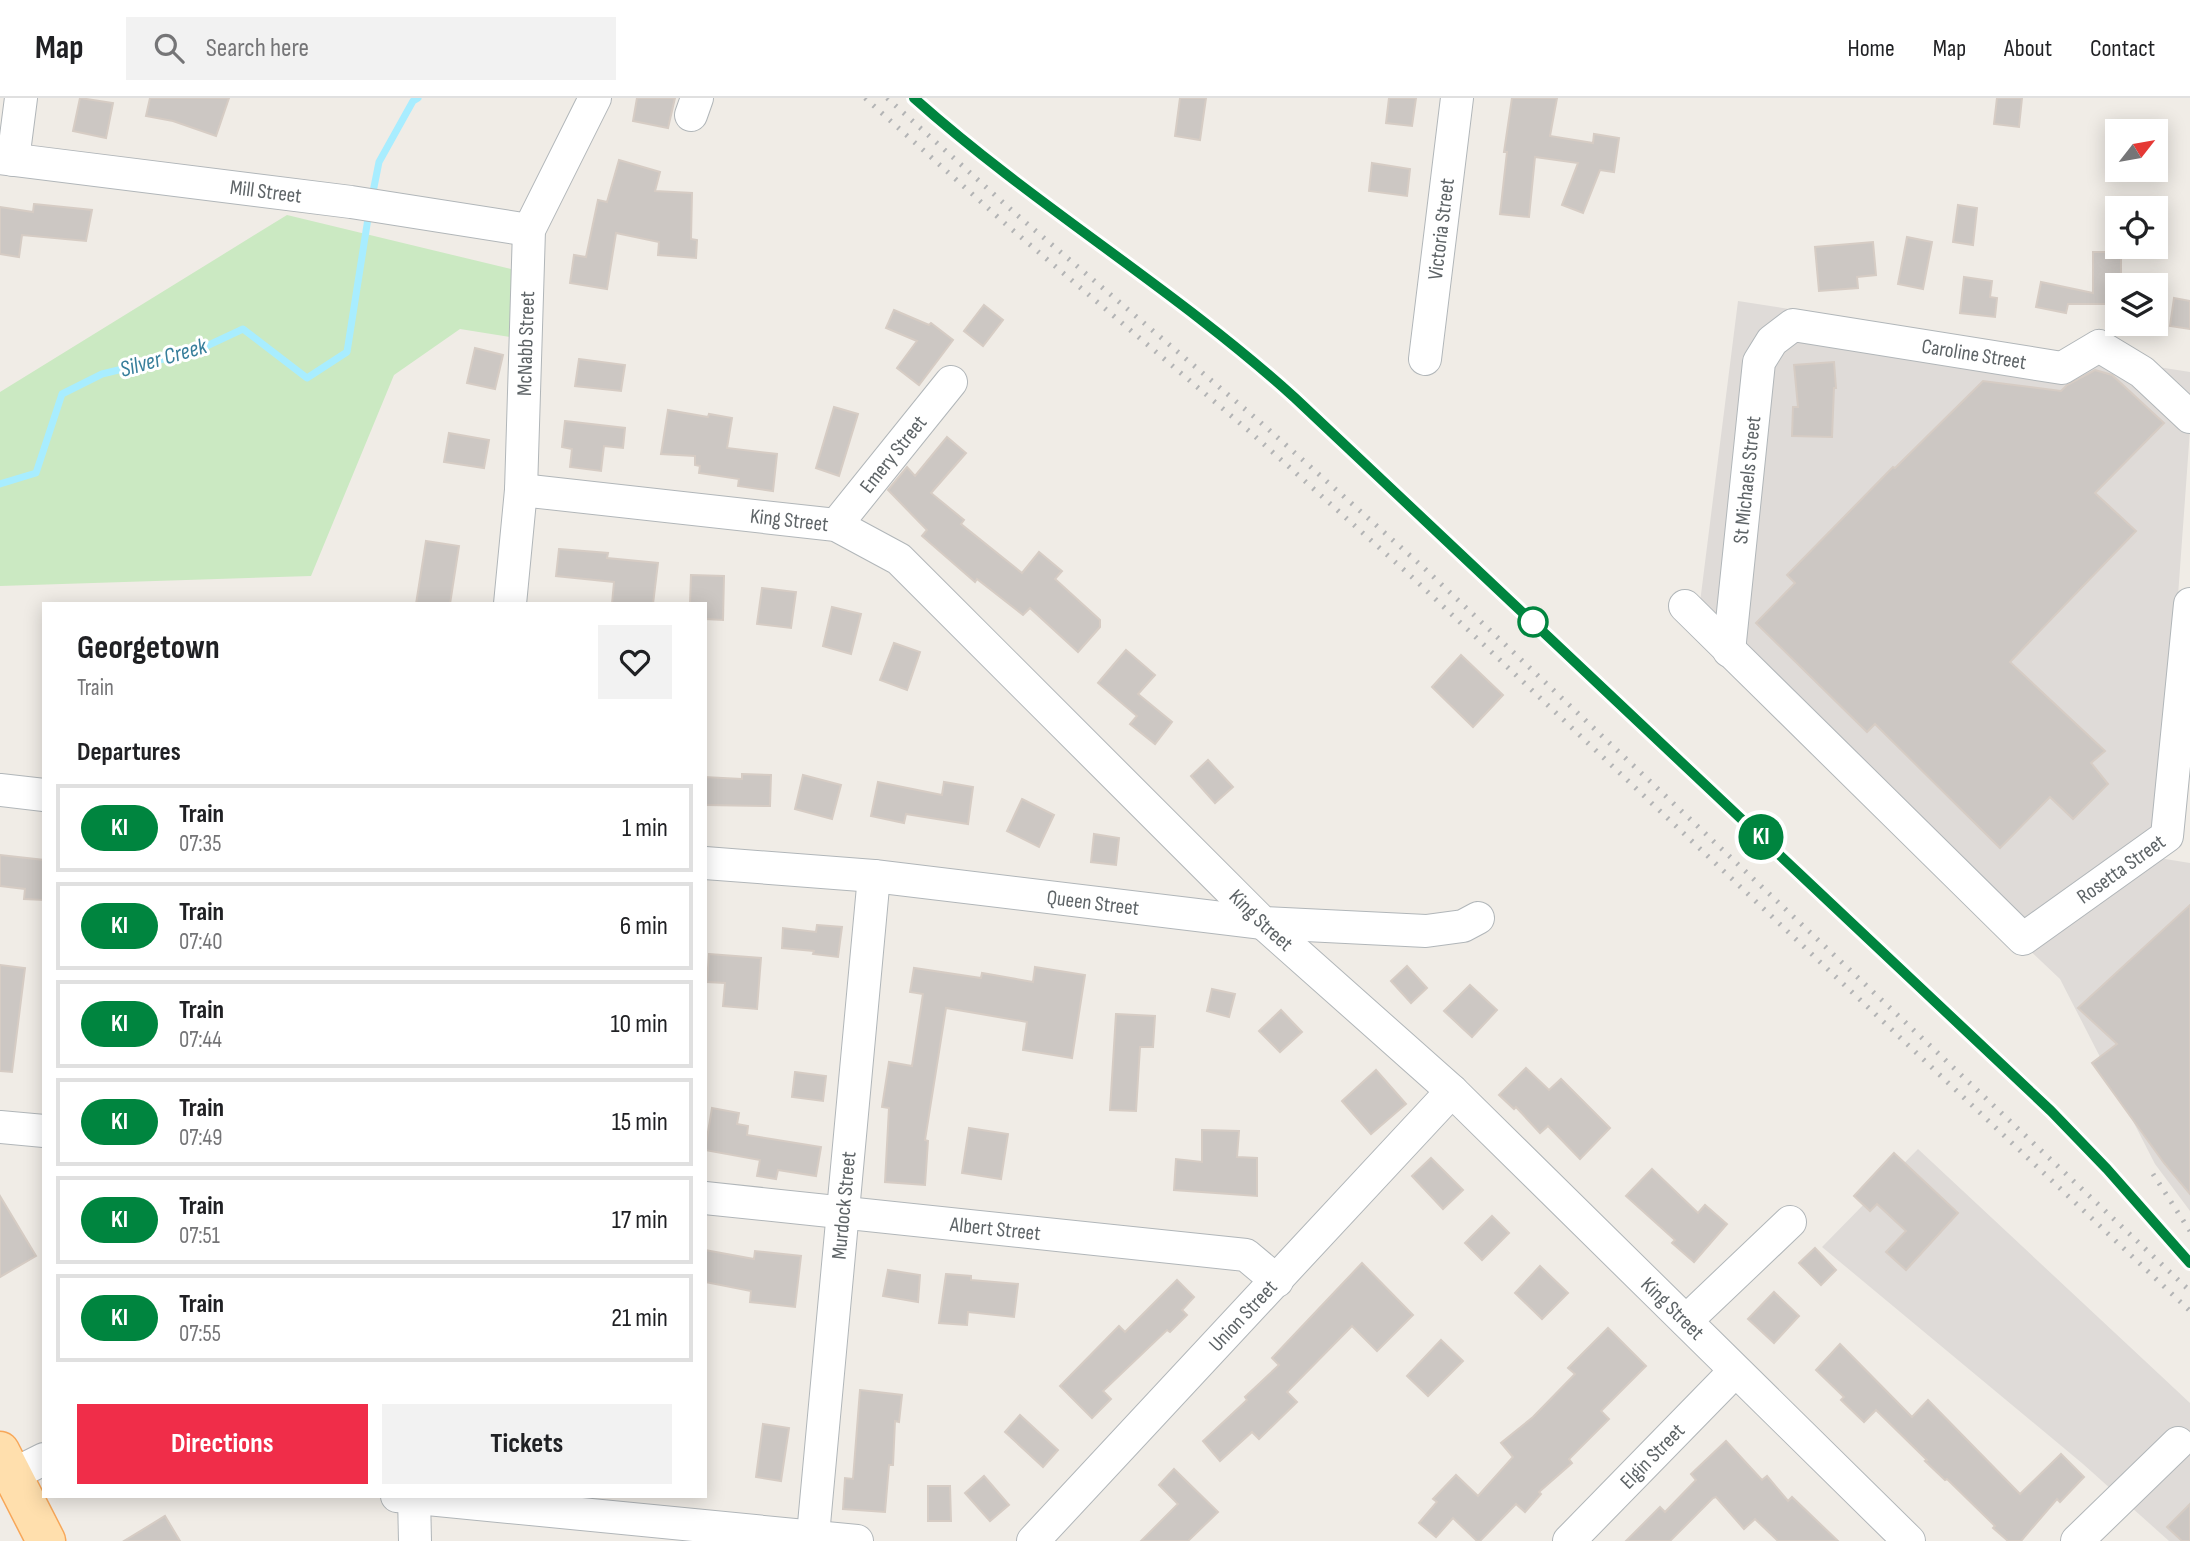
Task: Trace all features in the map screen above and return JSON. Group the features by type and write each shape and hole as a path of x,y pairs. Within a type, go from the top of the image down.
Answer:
{"main road":[{"path":"19,1462 46,1541"}],"street":[{"path":"6,159 21,98"},
{"name":"McNabb Street","path":"510,602 521,489 529,230 595,98"},
{"name":"Victoria Street","path":"1425,359 1457,98"},
{"name":"Mill Street","path":"6,159 351,202 529,230"},
{"name":"Caroline Street","path":"1793,325 2062,368 2099,346 2141,372 2190,417"},
{"name":"St Michaels Street","path":"1729,651 1759,362 1772,341 1793,325"},
{"name":"Emery Street","path":"835,525 951,382"},
{"name":"King Street","path":"521,489 835,525 899,559 1263,923 1452,1091 1901,1538"},
{"name":"Rosetta Street","path":"1729,651 2023,939 2179,838 2190,604"},
{"path":"1685,606 1729,651"},
{"path":"0,790 42,795"},
{"name":"Queen Street","path":"707,863 873,876 1263,923 1426,931 1463,926 1478,918"},
{"name":"Murdock Street","path":"813,1535 873,876"},
{"name":"Union Street","path":"1033,1541 1452,1091"},
{"path":"0,1127 42,1131"},
{"name":"Albert Street","path":"707,1198 1246,1255 1276,1281"},
{"path":"1686,1321 1790,1223"},
{"name":"Elgin Street","path":"1569,1541 1735,1371"},
{"path":"2077,1541 2178,1443"},
{"path":"408,1498 415,1541"},
{"path":"419,1498 858,1541"}],"shaded area":[{"path":"1738,301 2190,372 2190,430 2159,858 2190,863 2190,1211 2155,1164 2060,979 1696,634"},
{"path":"1918,1149 2190,1403 2190,1541 2169,1541 2083,1464 1822,1247"}],"green space":[{"path":"287,215 515,270 517,338 460,329 394,375 311,576 0,586 0,392"}],"building":[{"path":"80,98 113,103 106,138 73,131"},
{"path":"150,98 229,98 216,136 173,121 146,116"},
{"path":"637,98 675,98 668,128 633,121"},
{"path":"1180,98 1206,98 1200,140 1175,136"},
{"path":"1389,98 1416,98 1412,126 1386,123"},
{"path":"1512,98 1557,98 1550,136 1593,143 1594,134 1619,138 1614,172 1600,170 1583,213 1562,205 1578,163 1535,157 1529,217 1500,214 1507,152 1504,152"},
{"path":"1997,98 2022,98 2019,127 1994,124"},
{"path":"619,160 660,172 655,191 692,193 691,239 697,240 696,258 658,255 659,242 616,233 607,289 570,283 574,255 586,257 598,200 607,202"},
{"path":"1372,163 1410,169 1407,196 1369,191"},
{"path":"34,204 92,210 86,241 22,235 19,257 0,254 0,207 33,212"},
{"path":"1958,205 1977,208 1973,245 1953,242"},
{"path":"1907,237 1932,242 1923,289 1898,284"},
{"path":"1873,242 1876,275 1857,277 1858,288 1819,291 1815,247"},
{"path":"2093,252 2105,252 2105,259 2121,259 2121,273 2105,273 2105,304 2068,304 2066,313 2036,307 2041,282 2093,293"},
{"path":"1964,277 1992,281 1990,297 1997,298 1995,317 1960,313"},
{"path":"2174,298 2190,301 2190,329 2170,326"},
{"path":"984,305 1003,320 983,346 964,331"},
{"path":"894,310 929,325 931,323 953,340 919,385 897,368 917,341 886,328"},
{"path":"475,348 503,355 495,389 467,383"},
{"path":"579,359 625,365 621,391 575,386"},
{"path":"1834,362 1836,388 1832,437 1792,436 1793,407 1798,407 1794,365"},
{"path":"2095,370 2112,375 2164,423 2095,493 2136,531 2010,662 2105,751 2091,763 2108,784 2073,819 2050,797 2000,848 1875,724 1867,732 1756,623 1795,583 1787,575 1893,467 1895,468 1983,381 2061,391"},
{"path":"834,407 858,414 839,476 816,468"},
{"path":"668,410 732,418 727,448 777,454 773,491 738,486 739,479 699,473 700,466 695,465 695,456 661,454"},
{"path":"565,421 625,428 623,448 604,446 601,471 570,467 572,449 562,447"},
{"path":"449,433 489,440 484,468 444,462"},
{"path":"947,437 966,453 931,493 964,520 961,524 1022,573 1039,552 1062,571 1055,579 1100,620 1100,627 1078,652 1030,608 1023,615 977,579 975,582 922,536 927,530 888,490 907,467 915,476"},
{"path":"426,541 459,546 450,602 416,602"},
{"path":"559,549 608,553 607,558 658,563 653,602 612,602 614,582 556,576"},
{"path":"691,575 724,576 723,620 707,619 707,602 690,602"},
{"path":"762,588 796,592 791,628 757,624"},
{"path":"832,607 861,614 851,654 823,646"},
{"path":"894,643 920,652 907,690 880,680"},
{"path":"1126,650 1155,675 1138,694 1172,722 1155,744 1130,724 1137,716 1098,683"},
{"path":"1461,655 1503,695 1473,727 1432,687"},
{"path":"1208,760 1233,787 1215,803 1191,776"},
{"path":"742,774 771,775 770,806 707,805 707,777 742,779"},
{"path":"803,775 841,785 832,819 795,809"},
{"path":"878,782 942,795 944,782 973,787 968,824 906,814 904,823 871,816"},
{"path":"1022,799 1054,815 1039,847 1007,831"},
{"path":"1094,834 1119,838 1116,865 1091,862"},
{"path":"0,855 42,860 42,900 24,899 25,889 0,886"},
{"path":"2190,905 2190,1194 2164,1163 2092,1063 2117,1044 2078,1008"},
{"path":"817,925 842,927 838,957 813,954 814,951 782,948 783,928 816,932"},
{"path":"709,954 761,958 757,1009 723,1006 725,983 707,982"},
{"path":"0,965 25,968 12,1072 0,1071"},
{"path":"1407,966 1427,988 1411,1003 1391,981"},
{"path":"1035,967 1085,975 1072,1058 1023,1050 1027,1022 946,1008 925,1140 928,1141 925,1185 885,1182 889,1108 882,1107 889,1062 912,1066 923,994 910,992 914,968 981,978 982,973 1033,982"},
{"path":"1470,985 1497,1010 1472,1037 1444,1011"},
{"path":"1212,989 1235,994 1229,1017 1207,1011"},
{"path":"1281,1010 1302,1032 1280,1052 1259,1031"},
{"path":"1116,1014 1155,1016 1153,1047 1140,1047 1136,1111 1110,1110"},
{"path":"1526,1068 1549,1090 1561,1079 1610,1128 1580,1159 1548,1126 1540,1133 1516,1107 1514,1109 1499,1095"},
{"path":"1376,1070 1406,1104 1371,1134 1342,1101"},
{"path":"795,1072 826,1076 823,1101 792,1097"},
{"path":"712,1108 739,1113 737,1124 748,1126 747,1135 821,1147 816,1176 778,1170 776,1179 757,1176 760,1160 707,1150"},
{"path":"969,1128 1008,1134 1001,1179 962,1173"},
{"path":"1202,1130 1239,1131 1237,1157 1257,1158 1257,1196 1174,1190 1176,1159 1202,1162"},
{"path":"1894,1153 1958,1213 1906,1270 1886,1252 1906,1231 1877,1204 1870,1211 1854,1196"},
{"path":"1431,1158 1463,1190 1443,1209 1412,1176"},
{"path":"1652,1169 1698,1213 1705,1205 1727,1224 1694,1262 1672,1243 1675,1240 1626,1196"},
{"path":"0,1196 36,1256 0,1277"},
{"path":"1492,1216 1509,1233 1482,1260 1465,1243"},
{"path":"1815,1248 1836,1270 1821,1285 1799,1263"},
{"path":"707,1250 754,1259 755,1251 801,1256 795,1307 750,1302 751,1291 707,1282"},
{"path":"1362,1263 1413,1315 1377,1351 1352,1326 1287,1392 1297,1402 1259,1439 1252,1432 1220,1461 1203,1441 1247,1400 1245,1397 1279,1365 1272,1358"},
{"path":"1540,1266 1568,1293 1542,1319 1515,1293"},
{"path":"888,1270 920,1275 918,1302 883,1296"},
{"path":"946,1274 971,1276 971,1280 1018,1284 1014,1317 968,1312 967,1325 939,1323"},
{"path":"1177,1280 1194,1297 1182,1310 1187,1315 1170,1332 1167,1330 1103,1391 1111,1399 1092,1418 1060,1386 1119,1326 1125,1332"},
{"path":"1774,1292 1799,1316 1774,1343 1748,1319"},
{"path":"1608,1328 1646,1366 1601,1411 1609,1419 1569,1459 1572,1463 1539,1492 1541,1494 1525,1512 1516,1504 1480,1541 1453,1518 1436,1537 1419,1523 1437,1502 1433,1499 1456,1475 1478,1496 1513,1457 1501,1443 1533,1417 1575,1374 1568,1368"},
{"path":"1441,1340 1463,1361 1428,1396 1407,1376"},
{"path":"1840,1344 1912,1417 1928,1400 2020,1494 2061,1454 2084,1477 2060,1502 2057,1499 2021,1541 2008,1541 1876,1410 1864,1422 1841,1400 1844,1397 1816,1370"},
{"path":"860,1390 902,1395 899,1422 895,1421 893,1465 889,1465 885,1512 843,1509 845,1478 853,1479"},
{"path":"1020,1415 1058,1450 1043,1467 1005,1432"},
{"path":"763,1424 789,1428 781,1481 756,1477"},
{"path":"1726,1441 1762,1480 1767,1476 1788,1501 1792,1497 1838,1541 1778,1541 1755,1519 1744,1529 1716,1497 1670,1541 1626,1541 1660,1507 1665,1512 1696,1480 1691,1474"},
{"path":"1174,1469 1218,1512 1188,1541 1141,1541 1178,1504 1159,1485"},
{"path":"984,1476 1009,1505 990,1521 965,1493"},
{"path":"928,1486 950,1486 951,1521 928,1521"},
{"path":"2190,1504 2190,1541 2182,1541 2167,1527"},
{"path":"165,1516 180,1541 124,1541"}],"waterway":[{"name":"Silver Creek","path":"372,197 379,162 413,101 418,98"},
{"name":"Silver Creek","path":"0,484 36,473 62,394 102,374 196,351 243,329 307,378 347,352 369,212"}],"railway":[{"path":"865,98 1009,227 1249,431 1413,578 2190,1311"},
{"path":"887,98 1017,215 1259,421 1423,567 2190,1291"},
{"path":"914,98 1004,172 1190,310 1280,384 2051,1111 2107,1169 2190,1264"},
{"path":"2153,1174 2190,1231"}],"train":[{"name":"KI","path":"914,98 1034,196 1208,323 1295,398 2051,1111 2107,1169 2190,1263"}]}
